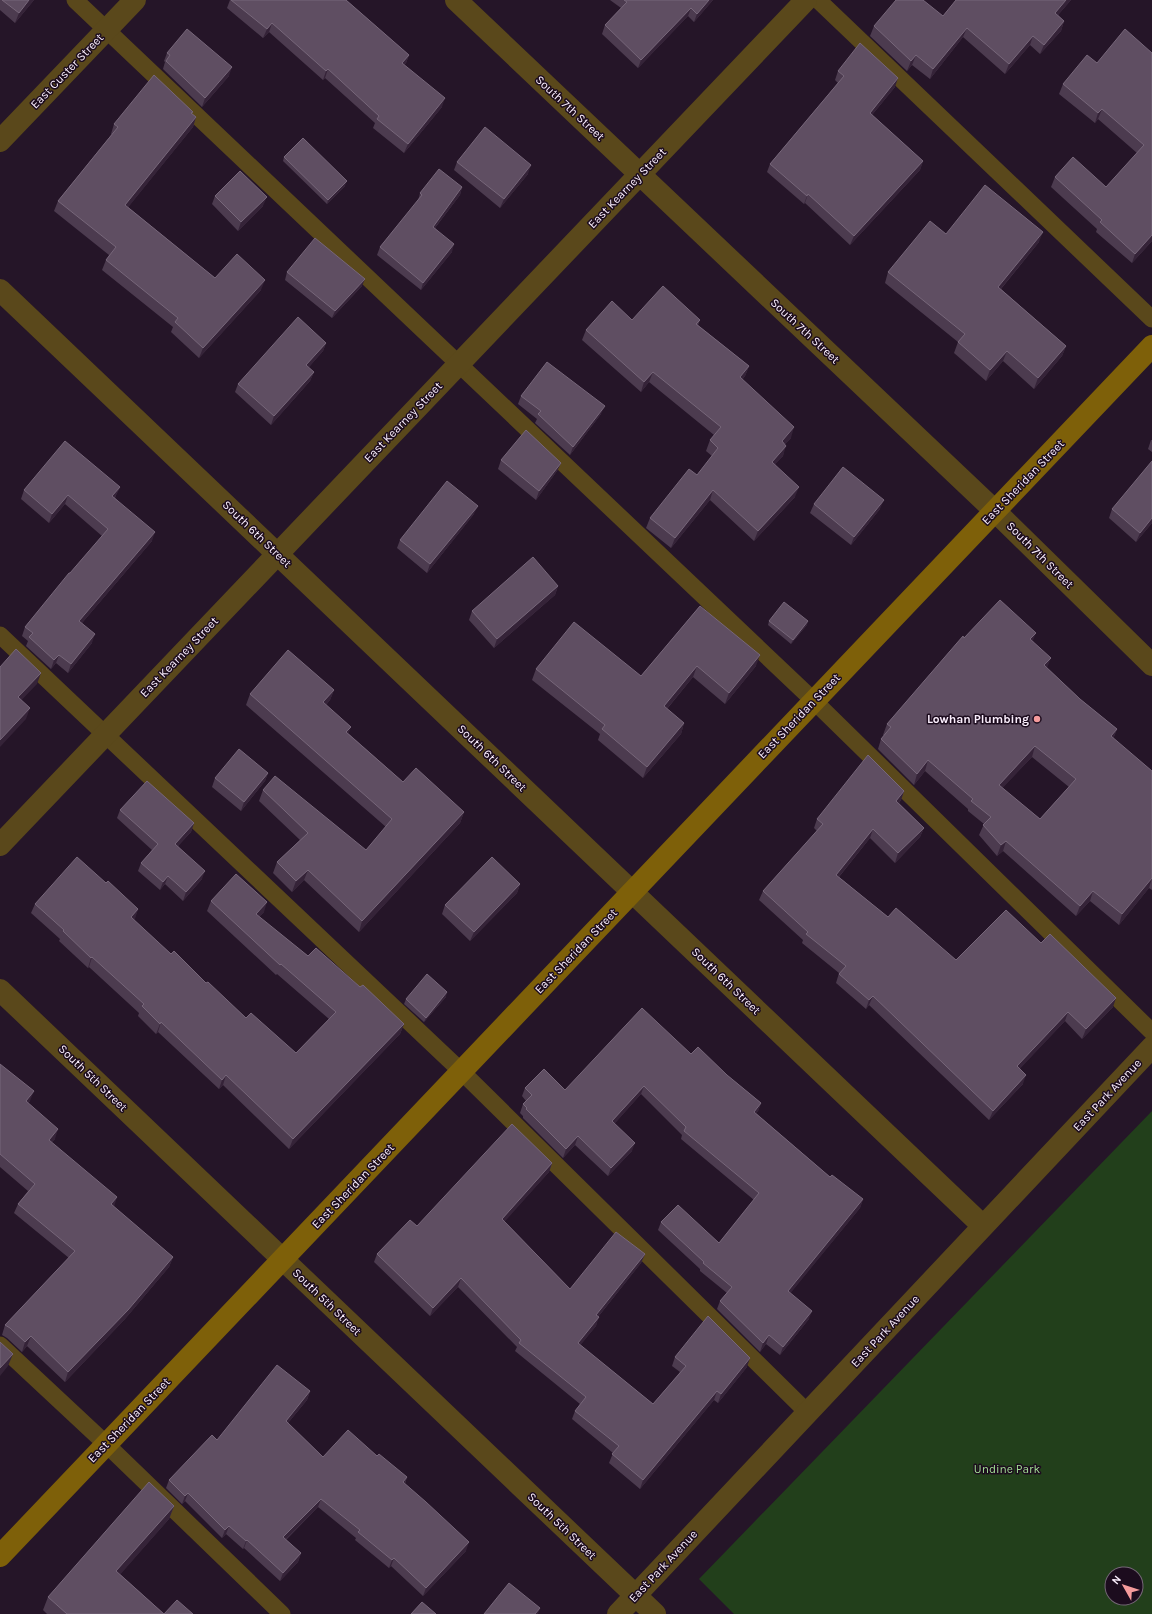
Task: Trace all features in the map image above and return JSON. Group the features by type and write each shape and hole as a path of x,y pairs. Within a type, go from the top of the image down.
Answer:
{"street":[{"name":"East Custer Street","path":"0,141 134,0"},
{"name":"South 7th Street","path":"456,0 995,511 1152,665"},
{"name":"East Kearney Street","path":"0,844 806,0"},
{"name":"South 6th Street","path":"0,290 983,1226"},
{"name":"East Sheridan Street","path":"0,1556 1152,346"},
{"name":"South 5th Street","path":"0,990 654,1614"},
{"name":"East Park Avenue","path":"618,1614 1152,1047"}],"lane":[{"path":"75,0 458,365 814,701 1152,1032"},
{"path":"818,0 1152,319"},
{"path":"0,635 461,1071 808,1413"},
{"path":"0,1345 106,1444 282,1614"}],"green space":[{"name":"Undine Park","path":"1152,1111 1152,1614 734,1614 699,1579"}],"building":[{"path":"2,0 29,0 19,13"},
{"path":"231,0 346,0 409,55 402,63 445,98 408,144 377,119 379,116 328,69 326,71 272,23 267,29"},
{"path":"624,0 709,0 697,14 691,8 641,60 605,25 627,2"},
{"path":"896,0 923,0 943,16 956,0 1066,0 1055,13 1064,21 1044,45 1033,36 1009,64 967,28 933,69 916,55 911,61 874,26"},
{"path":"187,29 232,67 205,98 166,61 170,55 167,53"},
{"path":"1125,29 1152,53 1152,235 1135,254 1100,222 1102,220 1055,177 1073,157 1106,187 1144,145 1102,109 1098,113 1063,84 1087,55 1097,63"},
{"path":"860,43 898,78 870,113 923,161 854,236 808,194 807,196 770,164 844,76 838,71"},
{"path":"154,75 193,112 191,113 196,117 125,205 215,278 237,254 265,280 203,348 175,322 178,318 106,260 116,247 58,201 118,127 114,124"},
{"path":"485,127 531,165 504,199 457,162"},
{"path":"303,138 347,181 328,200 284,157"},
{"path":"439,169 462,187 433,227 454,244 423,283 380,247 422,195 420,193"},
{"path":"240,171 267,197 241,222 215,196"},
{"path":"985,185 1043,232 998,287 1066,346 1038,378 1007,351 990,370 958,342 965,334 888,272 930,221 946,234"},
{"path":"315,238 365,279 335,311 287,272"},
{"path":"663,286 700,320 696,324 749,366 740,377 794,427 782,441 786,446 772,462 799,487 758,531 713,490 675,538 650,518 689,469 697,475 718,448 710,440 721,427 653,372 644,382 586,330 612,301 632,320"},
{"path":"298,317 326,343 306,365 314,372 274,416 238,384"},
{"path":"547,362 605,406 573,447 538,414 541,411 521,396"},
{"path":"526,430 561,463 539,491 501,460"},
{"path":"65,441 120,487 112,496 155,532 79,621 95,634 71,664 59,655 54,660 29,637 33,633 25,627 69,573 108,529 68,495 52,514 24,490"},
{"path":"1152,461 1152,518 1140,533 1112,509"},
{"path":"843,467 884,500 854,537 814,504"},
{"path":"447,481 478,506 430,564 400,540"},
{"path":"533,557 558,586 497,639 472,611"},
{"path":"1000,600 1036,633 1030,639 1051,658 1044,665 1080,699 1117,729 1111,736 1152,771 1152,878 1122,914 1093,891 1080,906 1006,841 1001,845 983,825 991,817 971,801 973,799 928,760 917,774 881,739 891,727 887,724 963,636 964,638","holes":["1035,746 1076,779 1040,819 999,785"]},
{"path":"784,602 808,621 793,640 769,621"},
{"path":"700,606 760,655 729,693 697,666 664,706 684,723 647,767 602,729 605,725 536,669 574,622 641,676"},
{"path":"16,649 41,673 18,697 30,708 0,740 0,667"},
{"path":"288,650 334,690 323,702 351,727 346,732 403,782 416,768 464,812 362,921 308,870 296,881 277,862 308,833 263,790 275,776 366,850 392,819 250,694"},
{"path":"239,749 268,773 244,802 215,778"},
{"path":"868,755 904,791 896,801 924,828 898,853 873,829 836,875 888,917 896,908 956,960 1006,910 1041,943 1050,934 1116,998 1086,1029 1068,1012 1017,1066 1026,1075 993,1111 873,996 869,1000 839,974 846,966 806,934 808,932 763,891 823,824 817,819"},
{"path":"147,781 194,823 175,844 205,871 186,892 168,876 163,882 141,863 158,844 120,810"},
{"path":"77,857 106,883 108,881 138,909 131,917 171,954 174,951 206,983 208,982 246,1018 251,1013 296,1053 336,1012 281,964 280,965 211,901 236,874 267,902 256,914 308,956 316,948 360,987 363,985 404,1024 293,1139 226,1075 222,1080 161,1022 160,1024 142,1006 144,1004 92,957 91,958 63,931 64,930 35,904"},
{"path":"492,857 520,884 474,932 445,905"},
{"path":"427,974 447,992 426,1018 406,999"},
{"path":"642,1008 691,1054 698,1047 727,1075 761,1103 754,1112 830,1177 832,1175 863,1199 788,1291 812,1311 783,1347 769,1335 763,1343 720,1301 732,1287 703,1263 704,1262 661,1222 678,1205 719,1243 759,1193 684,1131 686,1127 644,1086 612,1121 635,1143 611,1168 578,1136 566,1149 526,1109 527,1108 523,1104 532,1095 525,1088 544,1069 565,1090"},
{"path":"0,1064 34,1091 26,1101 58,1129 49,1140 117,1197 111,1204 173,1257 128,1310 68,1372 31,1336 25,1342 5,1325 75,1251 18,1204 35,1184 0,1154"},
{"path":"512,1124 552,1163 502,1219 570,1289 616,1232 645,1254 596,1315 599,1317 578,1343 653,1404 686,1366 675,1357 708,1316 750,1358 721,1394 717,1391 643,1480 612,1454 619,1446 575,1411 586,1397 519,1343 521,1340 461,1278 433,1308 377,1254 410,1220 417,1226"},
{"path":"0,1342 13,1354 0,1368"},
{"path":"277,1365 310,1391 286,1421 323,1457 348,1430 377,1456 379,1454 407,1477 403,1482 469,1542 426,1588 394,1558 392,1560 358,1532 360,1530 321,1499 283,1537 301,1553 283,1573 247,1540 246,1541 229,1526 225,1530 188,1493 185,1496 169,1480 212,1435 217,1440"},
{"path":"149,1482 174,1506 116,1571 164,1614 67,1614 48,1597"},
{"path":"509,1583 540,1608 535,1614 484,1614"},
{"path":"177,1600 193,1614 164,1614"},
{"path":"422,1602 436,1614 411,1614"}],"place":[{"name":"Lowhan Plumbing","path":"1037,719"}]}
